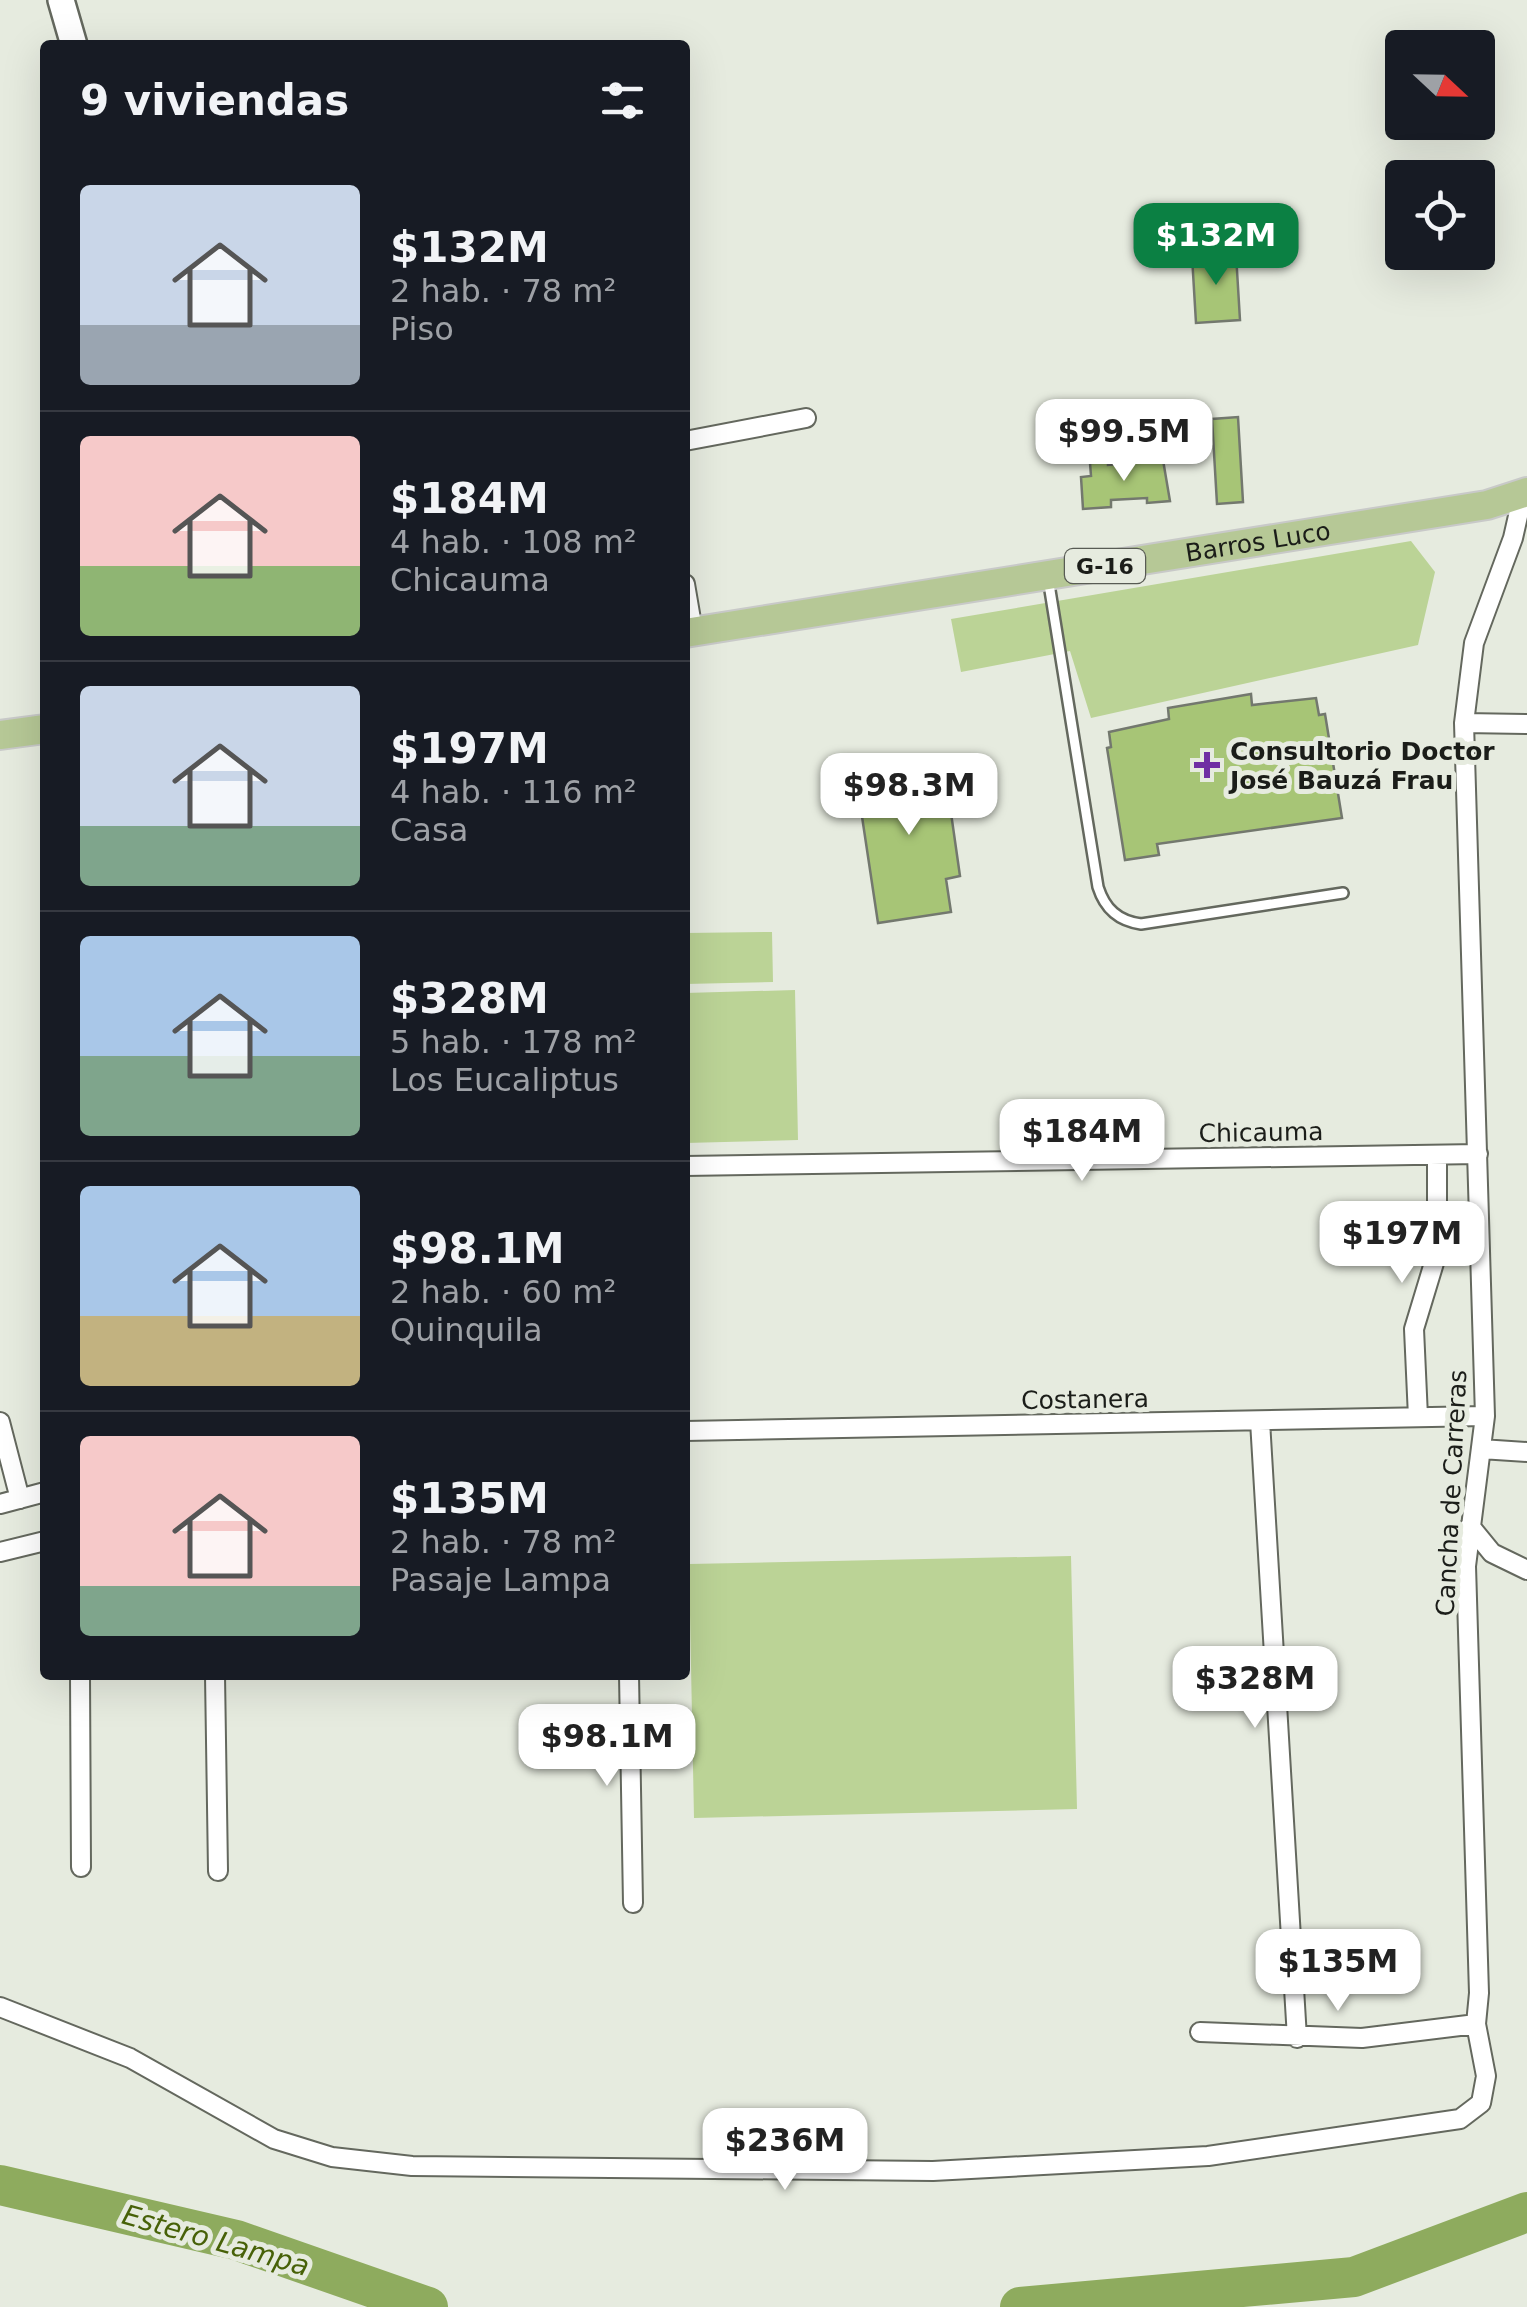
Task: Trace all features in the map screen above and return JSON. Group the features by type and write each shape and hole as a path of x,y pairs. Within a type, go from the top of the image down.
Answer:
{"main road":[{"name":"Barros Luco","path":"690,632 1487,506 1525,494"},
{"path":"0,735 40,730"}],"street":[{"path":"60,0 72,40"},
{"path":"690,439 806,418"},
{"name":"Cancha de Carreras","path":"0,2007 130,2058 274,2139 332,2157 431,2166 933,2170 1208,2156 1460,2119 1481,2103 1486,2076 1476,2024 1479,1993 1466,1594 1470,1526 1485,1416 1464,723 1474,643 1525,494"},
{"path":"1464,723 1527,724"},
{"path":"1418,1417 1414,1329 1437,1253 1437,1154"},
{"name":"Chicauma","path":"690,1166 1478,1154"},
{"name":"Costanera","path":"690,1431 1485,1416"},
{"path":"1260,1421 1297,2038"},
{"path":"0,1422 20,1499"},
{"path":"1480,1448 1527,1452"},
{"path":"0,1504 40,1493"},
{"path":"1470,1526 1492,1553 1527,1570"},
{"path":"0,1552 40,1541"},
{"path":"80,1680 81,1867"},
{"path":"215,1680 218,1872"},
{"path":"629,1680 633,1903"},
{"path":"1200,2032 1362,2038 1476,2024"}],"lane":[{"path":"1048,575 1098,887 1107,908 1123,920 1150,924 1343,892"}],"green space":[{"path":"1411,541 1435,572 1418,645 1091,718 1070,651 961,672 951,619"},
{"path":"772,932 773,982 690,984 690,933"},
{"path":"795,990 798,1140 690,1143 690,993"},
{"path":"1071,1556 1077,1809 694,1818 690,1564"}],"building":[{"path":"1236,254 1240,320 1196,323 1192,256"},
{"path":"1238,417 1243,502 1217,504 1212,419"},
{"path":"1163,460 1170,501 1111,500 1111,507 1083,509 1081,477 1091,476 1090,463"},
{"path":"1251,694 1252,705 1316,698 1319,715 1325,714 1342,818 1157,844 1159,855 1125,860 1107,748 1111,747 1109,732 1169,719 1168,708"},
{"path":"943,757 960,876 946,879 951,912 878,923 855,770"}],"waterway":[{"name":"Estero Lampa","path":"0,2185 236,2240 428,2307"},
{"name":"Estero Lampa","path":"1020,2307 1354,2277 1527,2212"}],"place":[{"name":"Consultorio Doctor José Bauzá Frau","path":"1207,765"}]}
